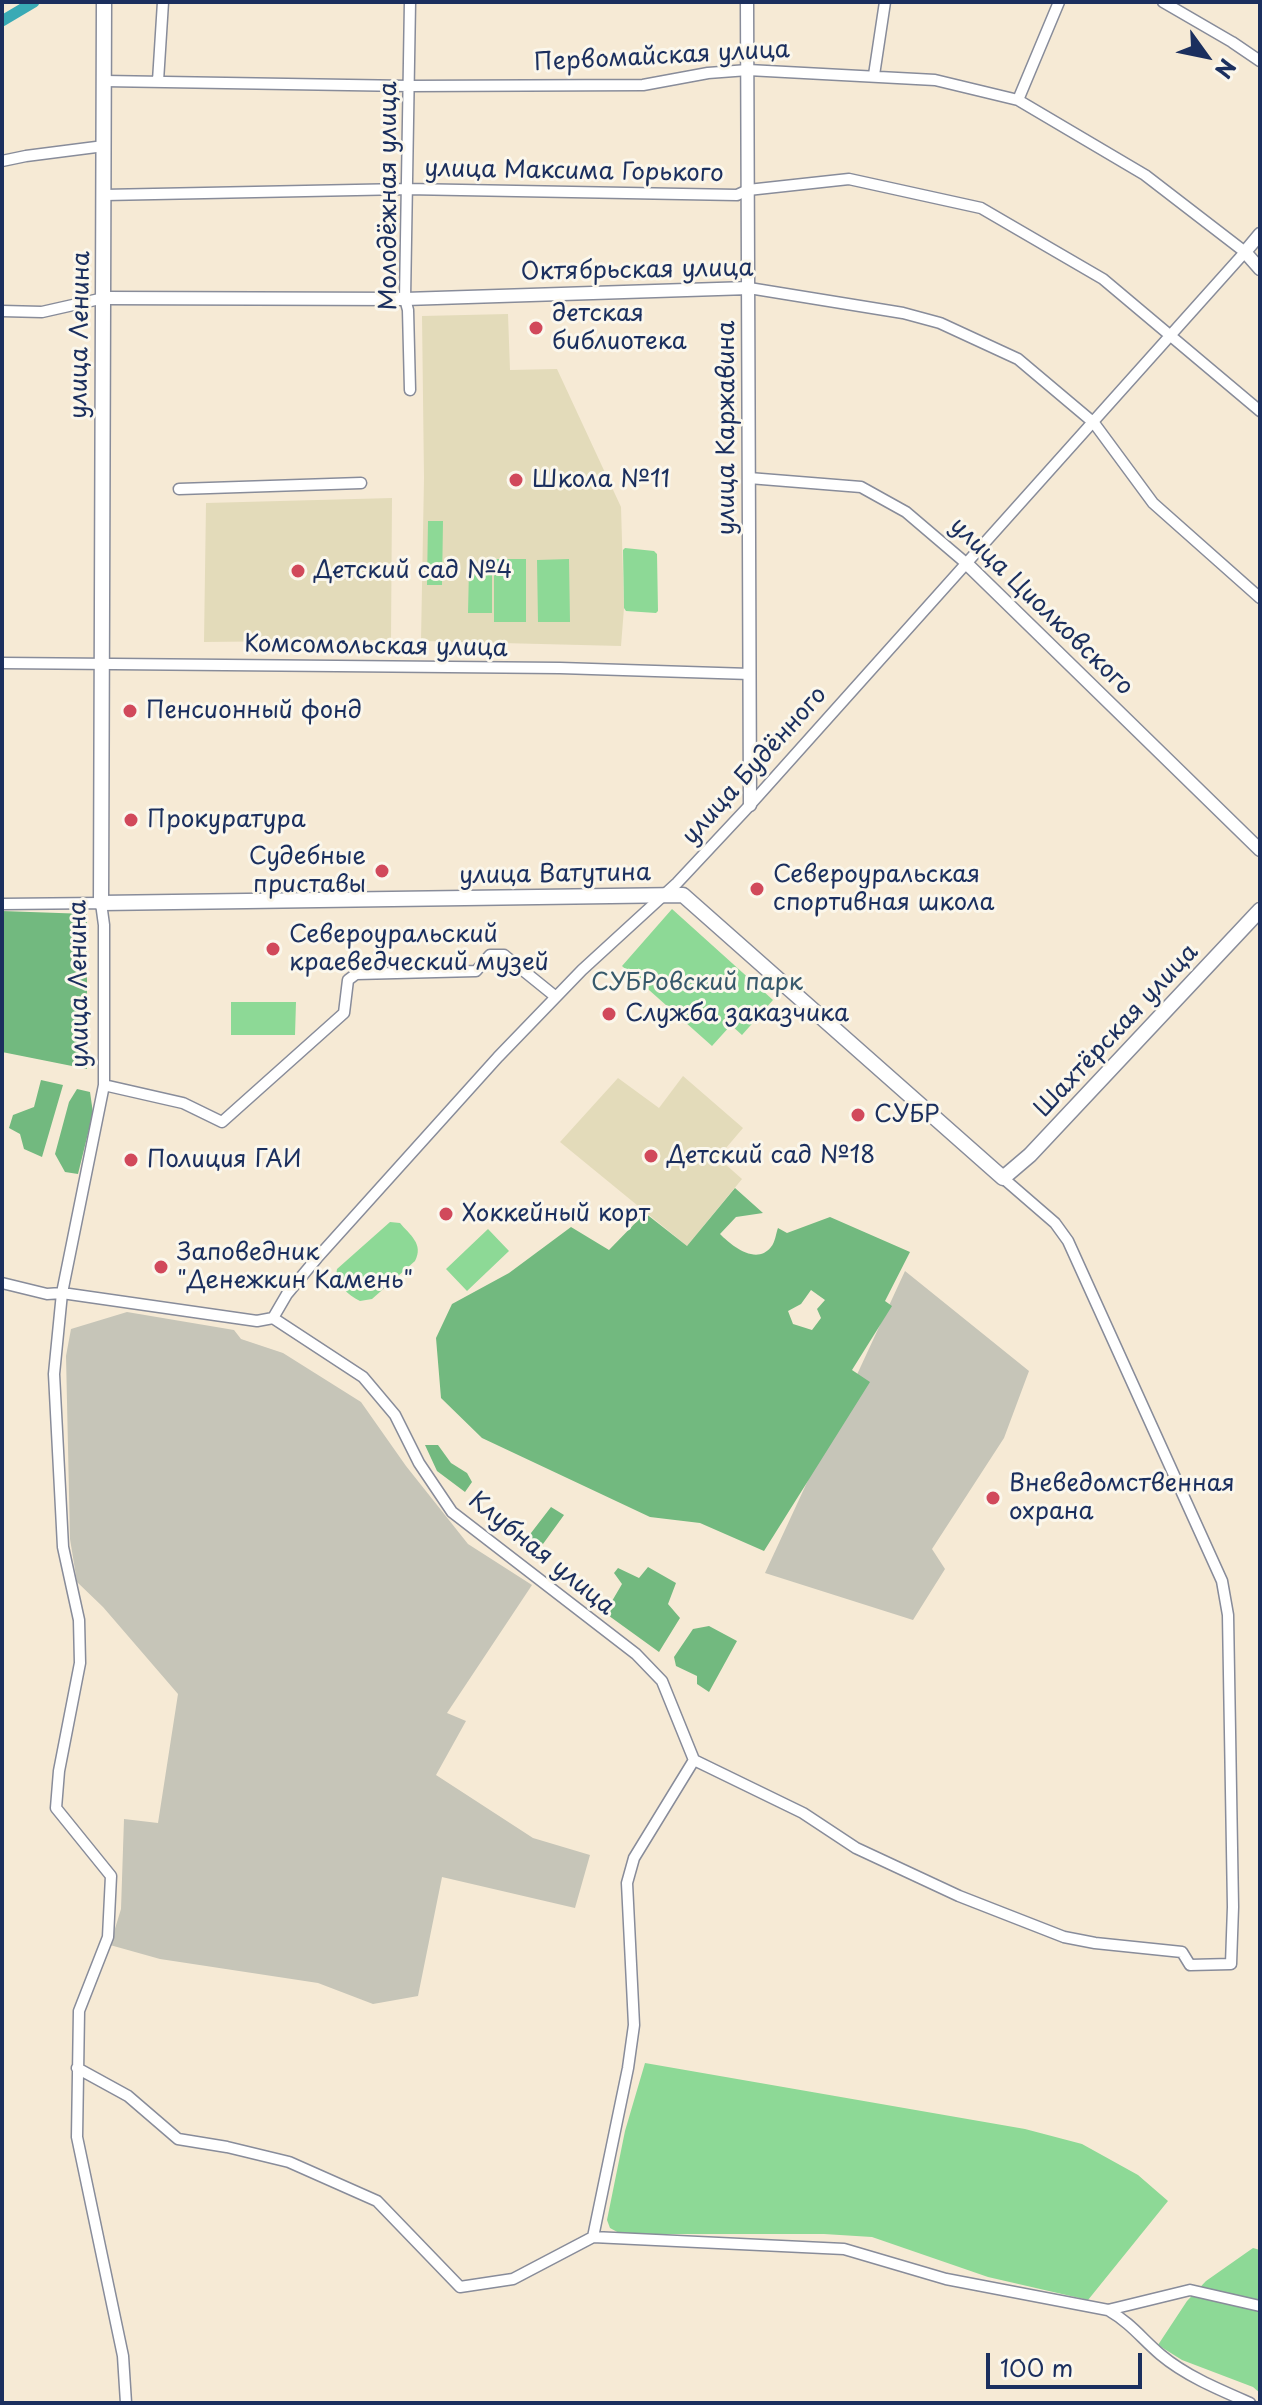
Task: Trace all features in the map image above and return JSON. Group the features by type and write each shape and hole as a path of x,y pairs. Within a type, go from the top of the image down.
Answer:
{"main road":[{"name":"улица Ленина","path":"101,903 104,5"},
{"name":"улица Ватутина","path":"101,903 683,895 1003,1178"},
{"name":"Шахтёрская улица","path":"1003,1178 1030,1155 1260,910"}],"street":[{"path":"158,81 163,2"},
{"name":"Молодёжная улица","path":"410,2 405,299 410,390"},
{"name":"улица Каржавина","path":"747,2 750,805"},
{"path":"874,75 885,2"},
{"path":"1018,100 1059,2"},
{"path":"1163,2 1260,61"},
{"name":"Первомайская улица","path":"104,81 409,86 643,85 708,73 748,70 935,80 1018,100 1145,175 1245,252 1260,269"},
{"path":"2,161 104,146"},
{"name":"улица Максима Горького","path":"104,195 406,189 737,195 748,190 849,179 981,208 1103,279 1260,411"},
{"name":"улица Будённого","path":"273,1318 287,1294 317,1258 498,1057 556,997 677,883 750,805 1260,234"},
{"name":"Октябрьская улица","path":"2,311 42,312 104,298 405,299 749,288 865,305 940,323 1018,359 1094,423 1153,503 1260,598"},
{"name":"улица Циолковского","path":"749,478 861,487 906,512 967,564 1260,850"},
{"path":"179,489 361,483"},
{"name":"Комсомольская улица","path":"2,663 560,668 750,674"},
{"name":"улица Ватутина","path":"2,904 101,903"},
{"name":"улица Ленина","path":"101,903 104,925 104,1085 62,1293 54,1374 63,1547 79,1620 80,1663 59,1771 56,1808 111,1876 108,1937 79,2011 77,2137 123,2356 126,2403"},
{"path":"104,1085 183,1103 222,1122 344,1013 348,980 356,974 476,971 490,955 504,955 556,997"},
{"path":"593,2237 634,2025 627,1883 634,1858 694,1760 790,1806 856,1848 959,1896 1064,1937 1182,1952 1190,1965 1231,1964 1233,1907 1228,1615 1222,1581 1068,1241 1055,1223 1003,1178"},
{"path":"2,1283 47,1294 62,1293 257,1321 273,1318"},
{"name":"Клубная улица","path":"273,1318 363,1377 395,1415 419,1463 452,1512 636,1654 662,1681 694,1760"},
{"path":"77,2068 128,2096 178,2139 289,2162 377,2201 460,2287 513,2279 593,2237 844,2249 946,2279 1108,2310 1130,2323 1162,2356 1211,2386 1250,2403"},
{"path":"1108,2310 1190,2290 1260,2306"}],"shaded area":[{"name":"Школа №11","path":"508,314 510,370 557,369 621,507 624,608 621,646 421,641 424,478 422,316"},
{"name":"Детский сад №4","path":"392,498 391,640 204,642 206,503"},
{"name":"Детский сад №18","path":"683,1076 743,1128 726,1148 724,1163 742,1179 687,1246 560,1142 618,1078 659,1108"},
{"path":"905,1271 1029,1371 1004,1438 932,1549 945,1569 913,1620 765,1573"},
{"path":"127,1312 234,1330 241,1339 283,1353 361,1402 406,1466 468,1544 532,1585 447,1713 466,1721 436,1775 533,1838 590,1855 575,1908 442,1877 418,1996 373,2004 318,1983 160,1959 110,1945 121,1909 124,1819 158,1823 178,1694 103,1607 77,1582 70,1539 66,1356 71,1329"}],"green space":[{"path":"428,521 443,521 442,585 427,585"},
{"path":"625,548 657,554 656,613 626,611 624,608"},
{"path":"494,559 526,559 526,622 494,622"},
{"path":"569,559 570,622 538,622 537,560"},
{"path":"469,569 492,569 492,613 468,613"},
{"name":"СУБРовский парк","path":"672,909 773,1000 742,1035 731,1025 712,1046 622,966"},
{"path":"2,911 87,914 87,1069 2,1052"},
{"path":"231,1002 296,1002 295,1035 231,1035"},
{"path":"41,1080 63,1085 42,1157 24,1149 20,1134 9,1128 13,1115 34,1107"},
{"path":"77,1089 90,1092 93,1113 78,1174 65,1172 55,1154 69,1102"},
{"path":"735,1188 763,1213 736,1217 720,1234 744,1252 758,1255 765,1252 772,1245 778,1228 787,1233 830,1217 910,1252 885,1301 892,1306 852,1370 870,1382 764,1551 700,1523 650,1517 482,1438 441,1398 436,1338 452,1304 509,1273 571,1227 609,1250 645,1213 687,1246","holes":["811,1290 825,1300 817,1309 821,1318 812,1330 793,1324 788,1311 801,1304"]},
{"path":"390,1222 400,1223 412,1236 418,1250 415,1261 372,1299 360,1301 343,1288 337,1269"},
{"path":"488,1229 509,1251 467,1291 446,1269"},
{"path":"425,1445 438,1445 451,1463 467,1473 472,1482 465,1492 437,1471"},
{"path":"551,1507 564,1515 535,1555 527,1555 521,1546"},
{"path":"648,1567 676,1583 668,1604 680,1618 659,1652 605,1613 622,1584 614,1573 618,1568 639,1578"},
{"path":"709,1626 737,1641 709,1692 697,1684 697,1676 676,1666 674,1657 693,1629"},
{"path":"645,2063 1025,2129 1082,2144 1138,2175 1168,2201 1088,2300 988,2277 872,2237 824,2234 621,2234 610,2228 607,2220 625,2131"},
{"path":"1253,2248 1260,2250 1260,2393 1253,2387 1182,2360 1158,2345 1187,2301 1206,2281"}],"waterway":[{"path":"2,21 34,2"}],"place":[{"name":"детская библиотека","path":"536,328"},
{"name":"Школа №11","path":"516,480"},
{"name":"Детский сад №4","path":"298,571"},
{"name":"Пенсионный фонд","path":"130,711"},
{"name":"Прокуратура","path":"131,820"},
{"name":"Судебные приставы","path":"382,871"},
{"name":"Североуральская спортивная школа","path":"757,889"},
{"name":"Североуральский краеведческий музей","path":"273,949"},
{"name":"Служба заказчика","path":"609,1014"},
{"name":"СУБР","path":"858,1115"},
{"name":"Детский сад №18","path":"651,1156"},
{"name":"Полиция ГАИ","path":"131,1160"},
{"name":"Хоккейный корт","path":"446,1214"},
{"name":"Заповедник \"Денежкин Камень\"","path":"161,1267"},
{"name":"Вневедомственная охрана","path":"993,1498"}]}
